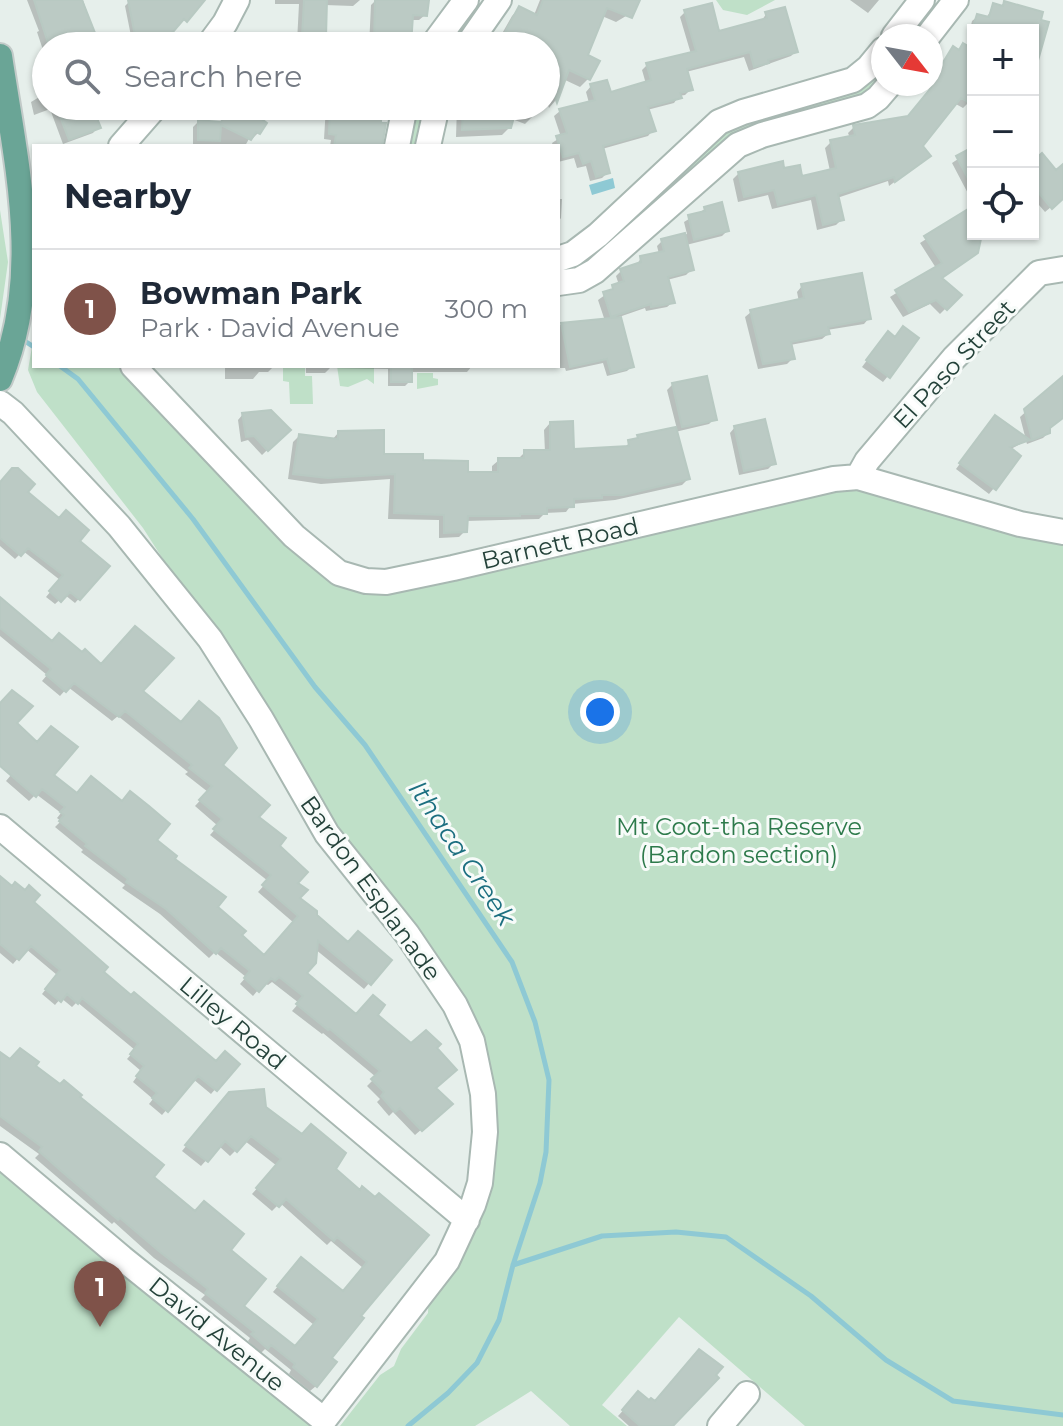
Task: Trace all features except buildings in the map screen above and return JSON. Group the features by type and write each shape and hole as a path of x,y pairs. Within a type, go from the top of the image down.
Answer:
{"main road":[{"path":"0,56 28,203 25,237 29,281 0,379"}],"street":[{"path":"218,32 237,0"},
{"path":"442,32 466,0"},
{"path":"477,32 499,0"},
{"path":"903,24 922,0"},
{"path":"937,24 956,0"},
{"path":"560,258 573,254 598,235 719,122 853,80 871,65"},
{"path":"560,283 579,280 595,271 738,145 762,135 867,106 880,96"},
{"path":"123,144 144,120"},
{"path":"397,144 402,120"},
{"path":"428,144 434,120"},
{"name":"El Paso Street","path":"858,477 867,461 954,358 1039,273 1063,269"},
{"name":"Barnett Road","path":"135,368 294,536 339,573 366,581 386,582 440,571 834,479 858,477 1020,524 1063,532"},
{"name":"Bardon Esplanade","path":"0,403 24,424 119,526 210,639 261,719 327,834 407,934 455,1005 472,1041 485,1119 480,1183 467,1220 447,1261 429,1288 324,1420"},
{"name":"Lilley Road","path":"0,827 467,1220"},
{"name":"David Avenue","path":"0,1155 122,1258 324,1420"},
{"path":"720,1426 747,1394"}],"green space":[{"path":"716,0 775,0 747,15 723,10"},
{"path":"871,68 871,93 783,122 594,265 560,275 560,265 710,137"},
{"path":"410,120 428,120 422,144 405,144"},
{"path":"0,210 8,262 0,319"},
{"name":"Mt Coot-tha Reserve (Bardon section)","path":"32,347 32,368 126,368 352,582 837,484 1063,539 1063,1426 805,1426 679,1317 602,1405 627,1426 570,1426 531,1391 475,1426 340,1426 380,1375 394,1366 401,1349 428,1313 429,1288 477,1207 478,1042 369,881 143,528 37,392 28,370"},
{"path":"283,368 305,368 305,376 312,376 313,404 290,404 289,382 283,381"},
{"path":"337,368 374,368 374,384 367,379 348,387 340,386"},
{"path":"417,373 433,373 438,385 417,389"},
{"path":"0,1163 330,1426 0,1426"}],"water":[{"path":"613,178 615,188 592,195 589,185"}],"waterway":[{"name":"Ithaca Creek","path":"20,338 32,346"},
{"name":"Ithaca Creek","path":"63,368 78,379 193,519 315,687 365,745 512,962 535,1022 549,1080 546,1152 540,1183 499,1320 477,1363 448,1393 408,1426"},
{"path":"513,1265 602,1236 676,1232 726,1237 811,1296 886,1360 953,1401 1063,1415"}],"place":[{"name":"Bowman Park","path":"100,1327"}]}
